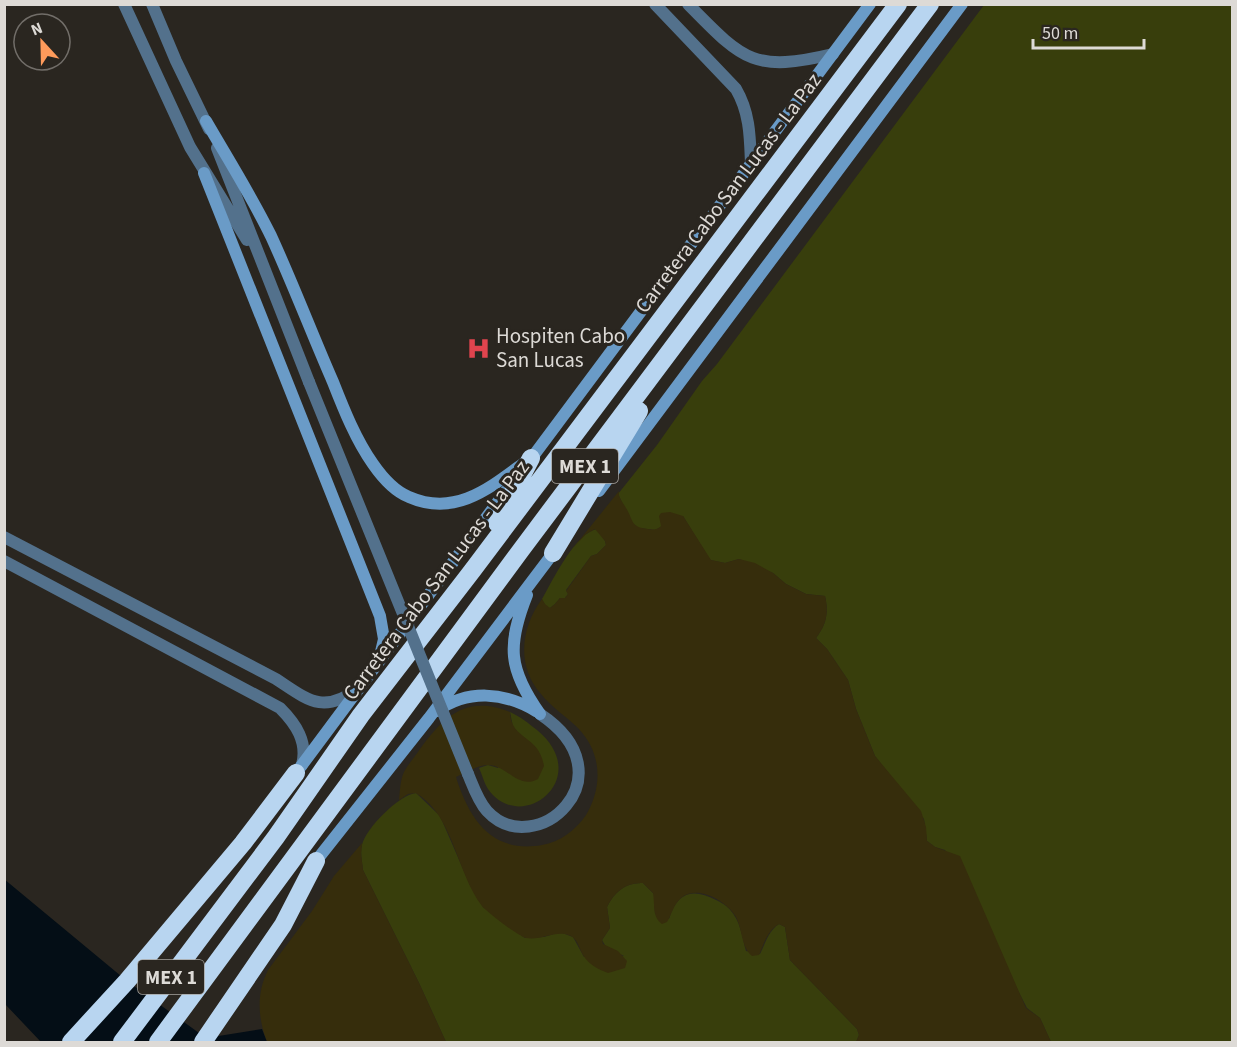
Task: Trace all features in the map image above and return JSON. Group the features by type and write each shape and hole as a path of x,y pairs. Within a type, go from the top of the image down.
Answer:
{"highway":[{"name":"Carretera Cabo San Lucas - La Paz","path":"122,1042 276,837 361,715 472,571 897,4"},
{"name":"MEX 1","path":"158,1042 521,550 930,4"},
{"path":"888,59 940,4"},
{"path":"553,553 691,326"},
{"path":"472,571 531,458"},
{"path":"276,837 286,814 299,769"},
{"path":"71,1042 127,981 243,843 299,769"},
{"path":"246,925 316,861"},
{"path":"203,1042 283,926 316,861"}],"main road":[{"path":"299,769 870,4"},
{"path":"316,861 429,718 962,4"},
{"path":"206,121 270,235 343,406 368,455 383,477 408,497 431,503 446,503 473,497 488,490 531,458"},
{"path":"204,173 380,616 384,639 381,655 374,668"},
{"path":"532,580 517,619 513,648 519,677 540,714"},
{"path":"429,718 456,700 484,694 516,701 540,714"}],"street":[{"path":"124,4 175,119 204,173 261,263"},
{"path":"152,4 176,61 206,121 261,263 468,774 487,810 506,823 520,826 547,822 560,814 575,791 578,764 568,738 554,722 540,714"},
{"path":"655,4 736,89 744,103 748,117 751,164"},
{"path":"688,4 734,49 759,61 788,63 833,54"},
{"path":"4,537 276,679 313,702 323,703 336,700 360,687"},
{"path":"33,576 45,559"},
{"path":"4,561 222,675 280,708 292,722 303,741 305,753 299,769"}],"green space":[{"path":"984,5 1232,5 1232,1042 1051,1042 1040,1018 1027,1008 945,850 927,841 924,819 875,756 856,709 848,680 827,649 816,638 826,618 825,596 806,594 786,584 773,573 739,559 725,563 710,560 683,516 655,530 639,528 632,523 618,494 657,445 702,381"},
{"path":"597,529 606,545 597,554 591,556 566,590 568,594 565,598 560,598 550,608 546,607 542,599 565,558 581,539"},
{"path":"510,712 537,730 553,748 558,766 556,782 547,795 533,804 518,806 502,802 488,789 479,768 488,765 498,768 517,731 513,727"},
{"path":"416,793 440,816 470,885 483,907 525,938 544,937 560,932 573,937 584,957 624,956 606,947 602,940 610,928 607,907 621,889 631,884 643,883 654,894 655,914 669,919 676,903 681,898 693,894 708,896 724,904 732,912 740,928 746,951 760,954 773,930 779,924 785,927 790,960 857,1029 859,1035 856,1042 446,1042 363,870 362,845 370,830 392,806"}],"sand":[{"path":"619,491 619,496 633,523 638,527 652,530 658,528 661,526 659,516 661,513 670,512 683,516 711,560 725,563 739,559 755,563 773,573 786,584 806,594 825,596 826,618 816,638 827,649 848,680 856,709 875,756 921,811 927,841 935,847 960,856 1026,1008 1040,1018 1051,1042 856,1042 859,1035 857,1029 790,960 785,927 779,924 775,927 767,937 759,955 752,956 745,947 734,914 723,903 701,893 687,894 681,898 667,922 662,924 655,914 653,893 643,883 631,884 617,893 607,907 610,928 602,940 603,944 618,951 627,961 625,968 608,973 588,961 571,936 554,934 526,938 503,924 482,906 466,877 447,830 429,803 416,793 408,794 399,800 403,775 429,737 448,718 469,707 495,707 510,712 515,728 537,748 544,766 538,779 531,782 518,779 495,766 488,765 456,777 468,807 485,830 496,839 509,844 542,845 567,834 586,815 592,804 597,781 596,759 592,748 578,728 549,703 533,683 525,659 524,647 529,622 542,599 550,608 560,598 565,598 568,594 566,591 591,556 597,554 606,545 595,529 586,534 574,547"},
{"path":"362,843 363,870 446,1042 267,1042 262,1024 260,997 268,970 312,911 334,876"}],"shaded area":[{"path":"4,879 127,981 206,1038 262,1029 267,1042 41,1042 5,1004"}],"place":[{"name":"Hospiten Cabo San Lucas","path":"478,348"}]}
